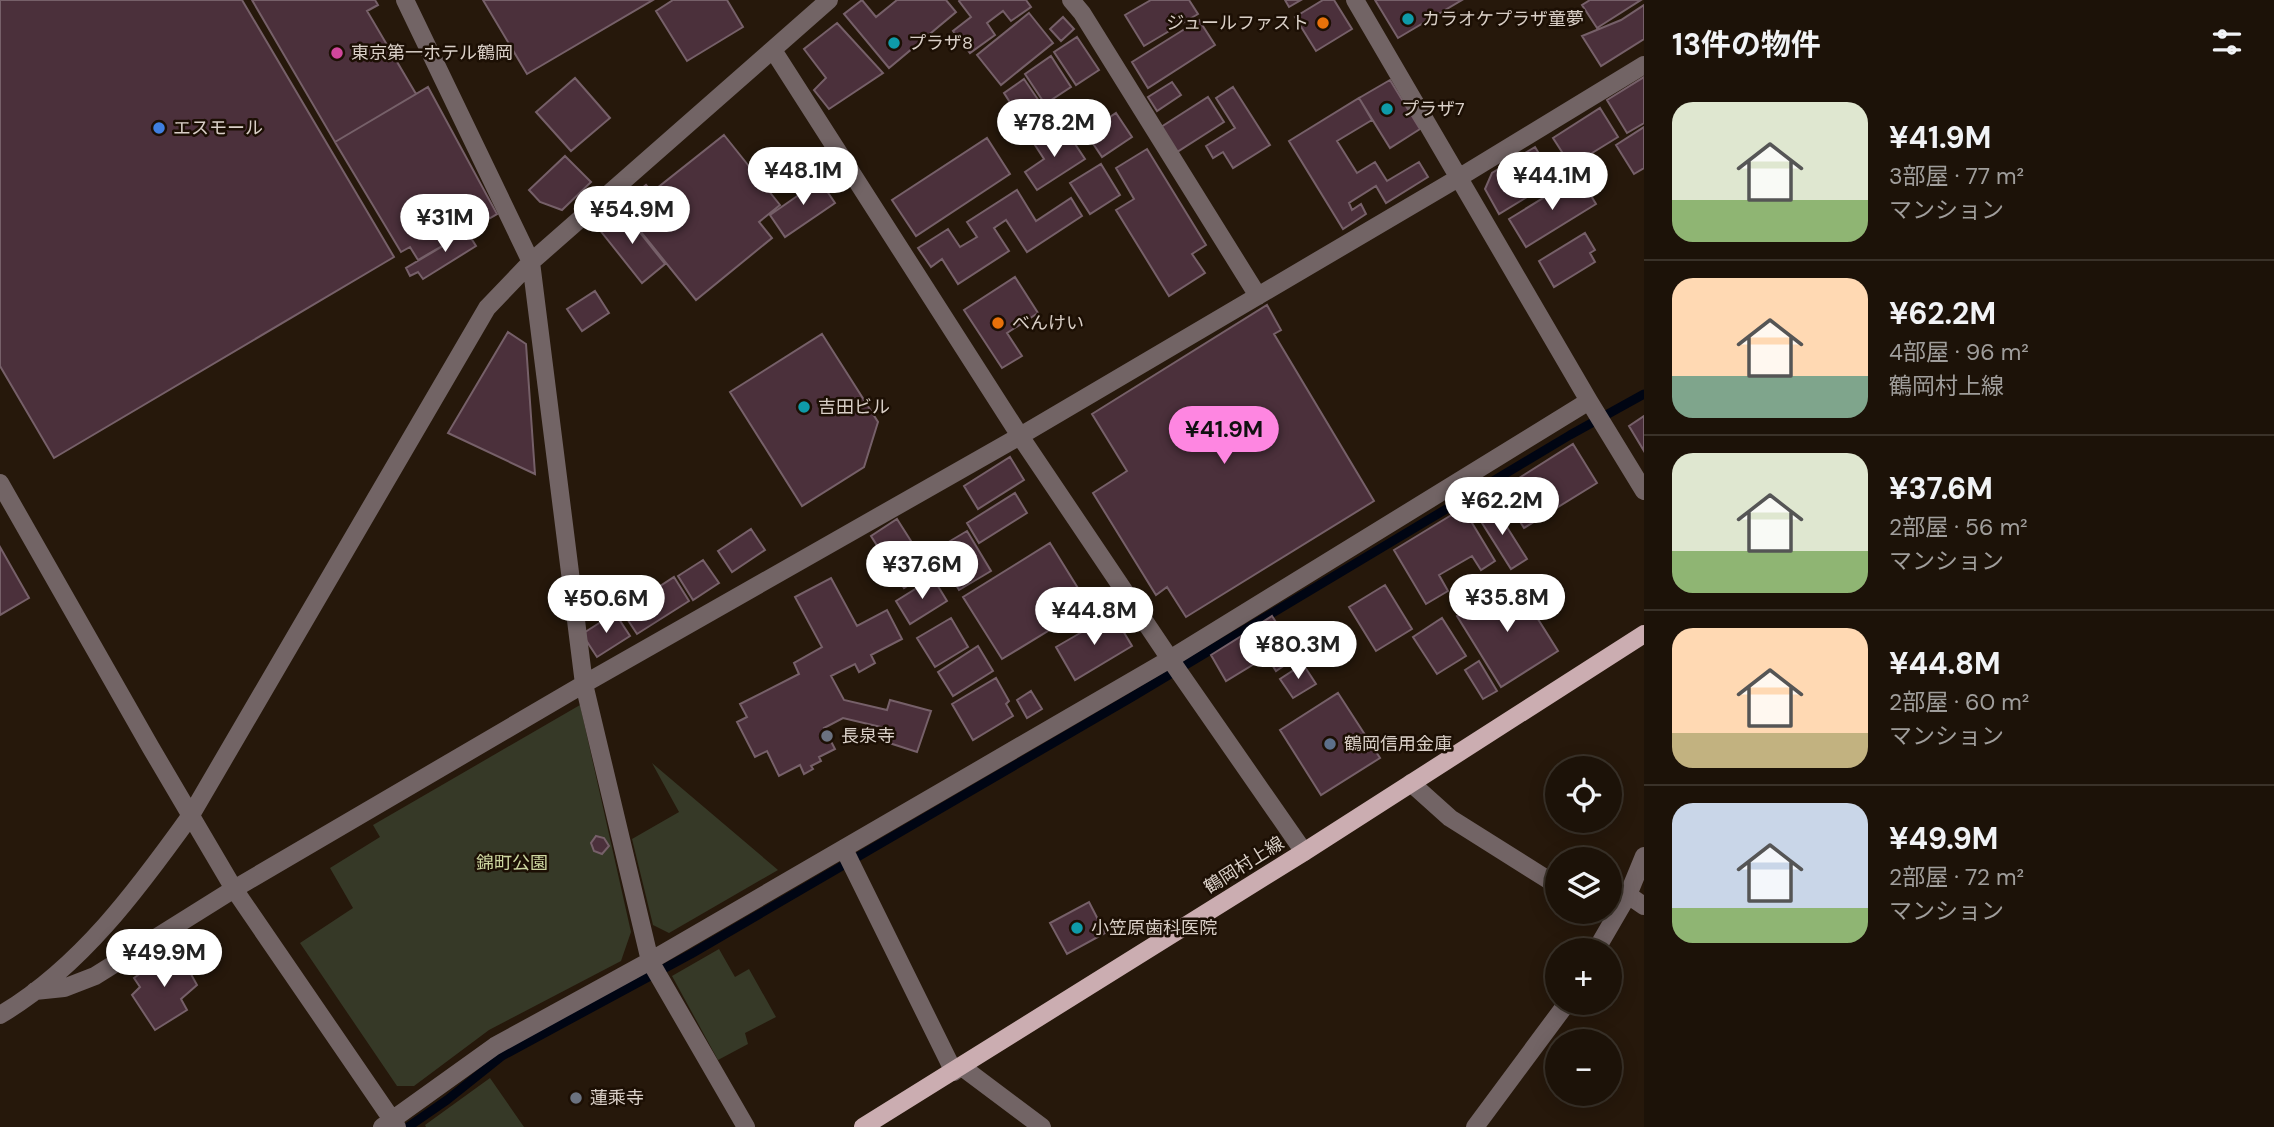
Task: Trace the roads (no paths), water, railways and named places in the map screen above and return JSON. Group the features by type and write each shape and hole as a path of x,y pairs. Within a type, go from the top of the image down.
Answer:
{"main road":[{"name":"鶴岡村上線","path":"863,1127 1304,852 1644,634"}],"street":[{"path":"405,0 531,262 584,684 650,961 746,1127"},
{"path":"0,1015 35,991 72,960 105,926 191,815 487,309 531,262 829,0"},
{"path":"1070,0 1082,13 1258,296"},
{"path":"1355,0 1644,491"},
{"path":"773,50 1020,436 1304,852"},
{"path":"35,991 64,988 95,976 234,889 584,684 1020,436 1460,177 1644,65"},
{"path":"0,483 234,889 390,1125 495,1046 650,961 1170,659 1589,401"},
{"path":"1411,783 1450,818 1545,878"},
{"path":"844,849 958,1069 1042,1127"},
{"path":"1622,900 1628,895 1644,856"},
{"path":"1628,895 1644,906"},
{"path":"1475,1127 1558,1015"}],"waterway":[{"path":"408,1127 502,1056 691,954 1132,697 1570,435 1644,394"}],"place":[{"name":"カラオケプラザ童夢","path":"1408,19"},
{"name":"ジュールファスト","path":"1323,23"},
{"name":"プラザ8","path":"894,43"},
{"name":"東京第一ホテル鶴岡","path":"337,53"},
{"name":"プラザ7","path":"1387,109"},
{"name":"エスモール","path":"159,128"},
{"name":"べんけい","path":"998,323"},
{"name":"吉田ビル","path":"804,407"},
{"name":"長泉寺","path":"827,736"},
{"name":"鶴岡信用金庫","path":"1330,744"},
{"name":"小笠原歯科医院","path":"1077,928"},
{"name":"蓮乘寺","path":"576,1098"}],"park label":[{"name":"錦町公園","path":"512,863"}]}
